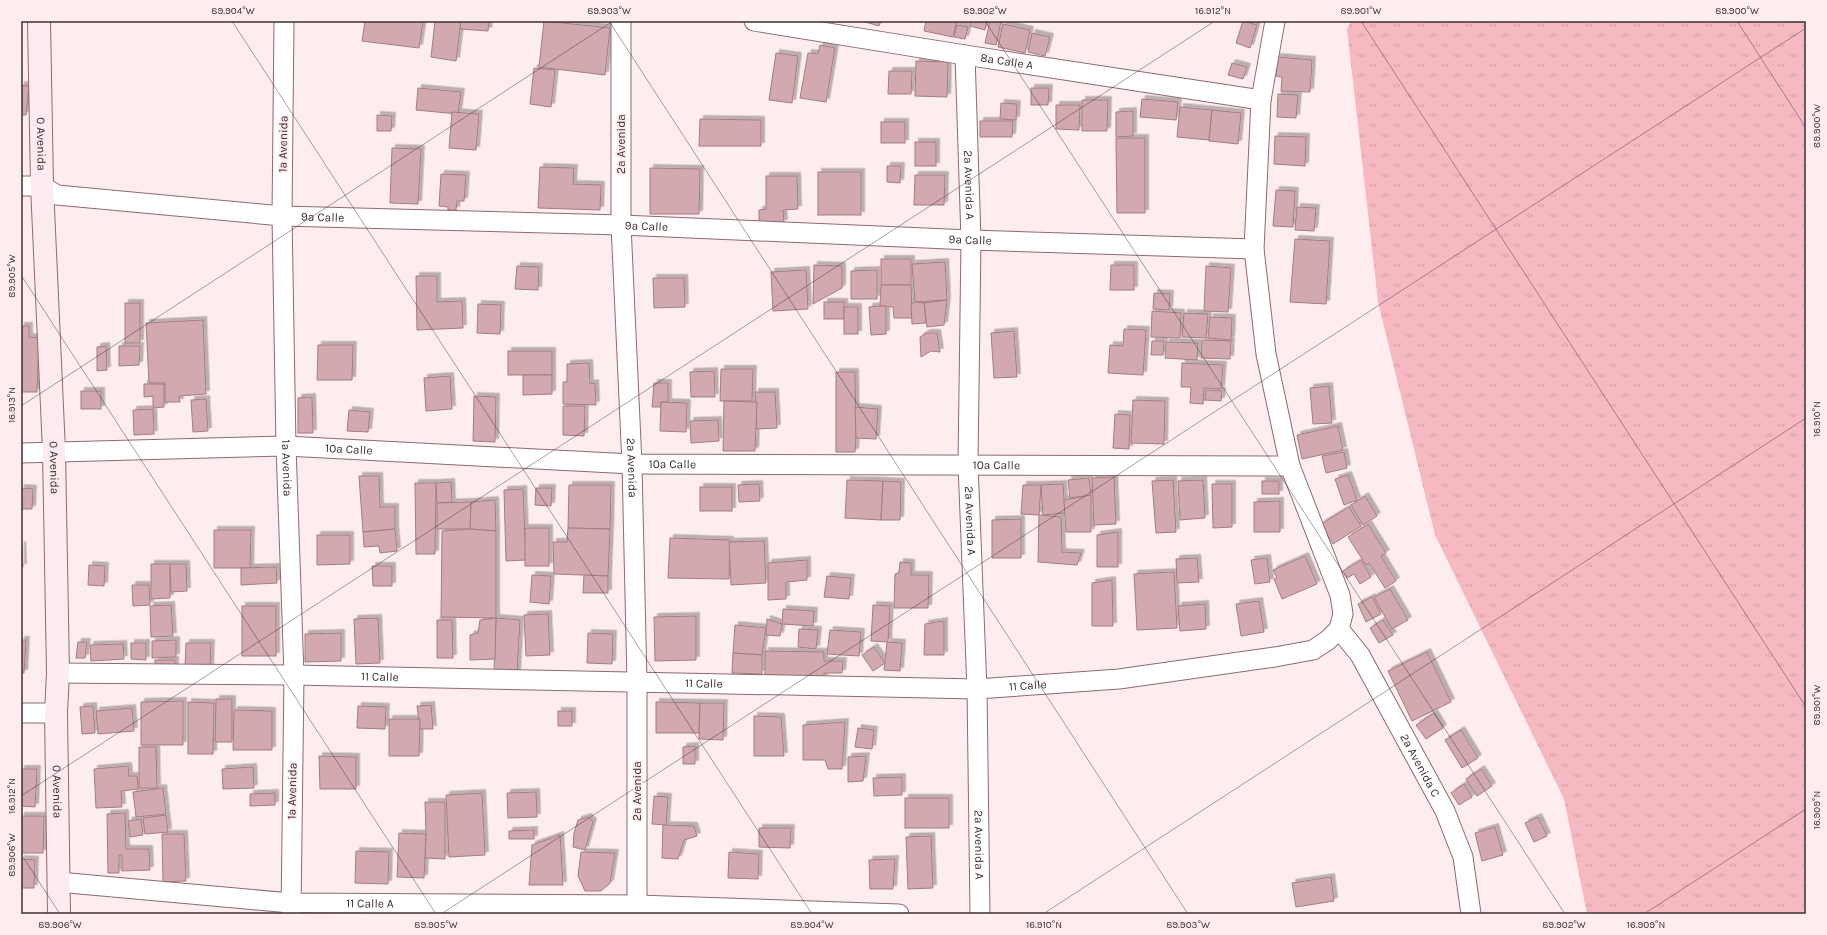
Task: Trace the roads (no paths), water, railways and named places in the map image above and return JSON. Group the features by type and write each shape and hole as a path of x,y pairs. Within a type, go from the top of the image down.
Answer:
{"street":[{"name":"0 Avenida","path":"39,21 42,186 54,451 58,673 56,713 58,914"},
{"name":"1a Avenida","path":"284,21 282,216 286,446 294,674 291,908"},
{"name":"2a Avenida","path":"622,21 621,224 632,464 637,683 637,909"},
{"name":"8a Calle A","path":"754,21 832,27 965,55 1261,100"},
{"path":"1275,21 1261,100 1254,249 1266,354 1290,466 1340,595 1343,614 1339,629"},
{"name":"2a Avenida A","path":"965,55 971,240 968,464 977,689 980,914"},
{"path":"21,186 42,186"},
{"name":"9a Calle","path":"42,186 56,195 282,216 621,224 971,240 1254,249"},
{"name":"10a Calle","path":"21,452 286,446 632,464 1290,466"},
{"name":"11 Calle","path":"58,673 294,674 637,683 977,689 1119,679 1275,657 1313,650 1328,640 1339,629"},
{"name":"2a Avenida C","path":"1339,629 1360,656 1446,811 1464,857 1471,914"},
{"path":"21,713 56,713"},
{"name":"11 Calle A","path":"58,882 291,908 637,909 898,914"}]}
